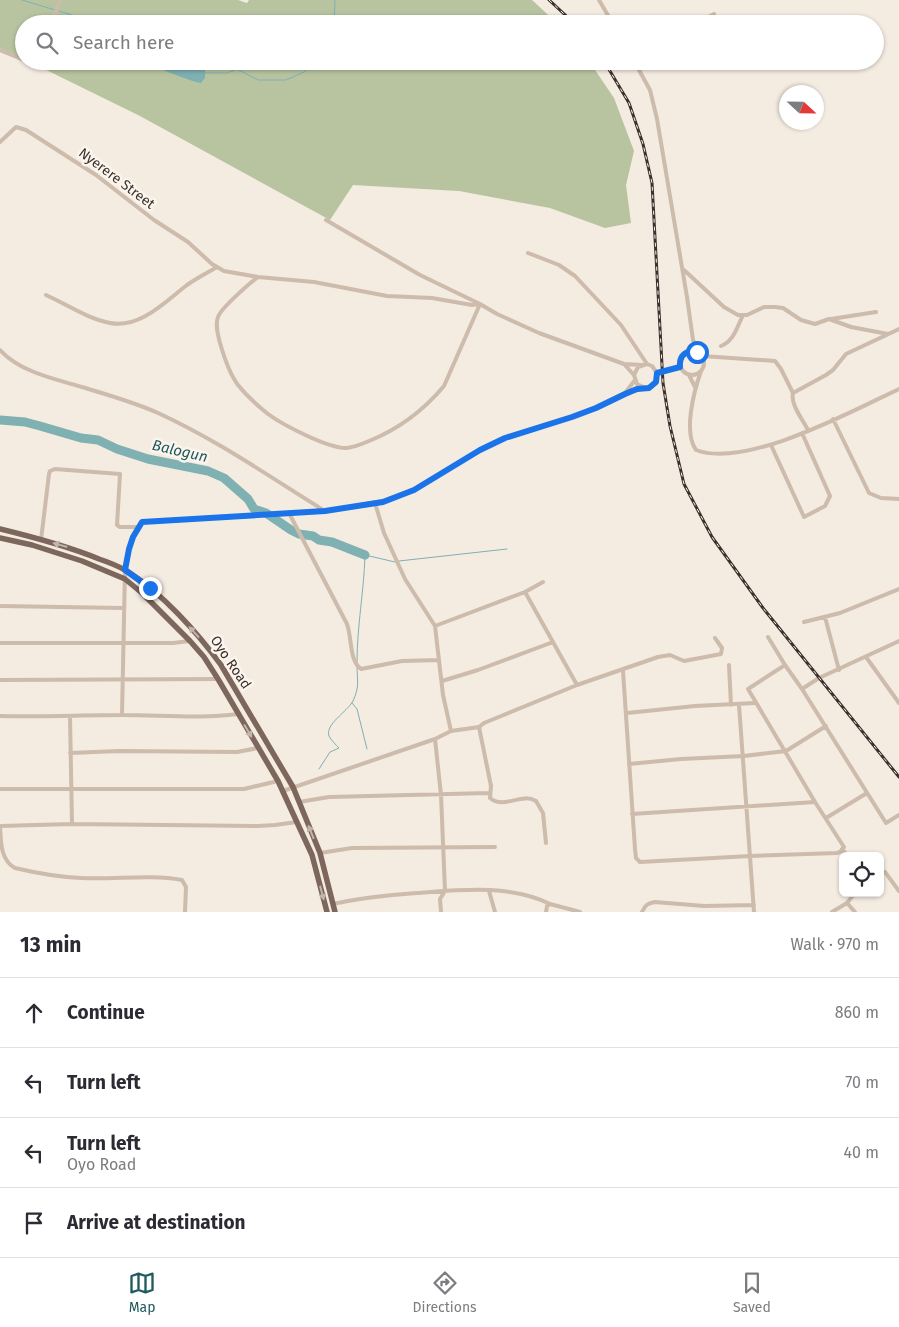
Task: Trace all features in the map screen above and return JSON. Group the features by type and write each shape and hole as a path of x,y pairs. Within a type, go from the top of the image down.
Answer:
{"main road":[{"name":"Oyo Road","path":"0,529 84,553 125,570 163,600 210,651 225,672 292,787 320,854 335,912"},
{"name":"Oyo Road","path":"0,538 32,545 82,561 125,578 142,592 204,657 283,791 312,855 327,912"}],"street":[{"path":"56,15 56,8 60,0"},
{"path":"599,0 608,15"},
{"path":"0,50 15,56"},
{"path":"639,70 650,90 658,119 693,340 704,362 692,402 691,434 696,450 725,455 771,445 899,389"},
{"name":"Nyerere Street","path":"0,142 16,127 26,130 96,175 154,220 188,242 217,267"},
{"path":"122,715 125,570 131,543 142,522 325,511 375,503 401,496 480,450 505,438 572,417 625,394 654,386 658,378 652,366 624,364 539,333 497,314 420,275 326,220"},
{"path":"528,253 559,265 575,276 621,325 645,365"},
{"path":"46,295 97,320 111,324 125,324 154,311 200,276 217,267 236,274 258,278 314,282 387,296 432,298 472,305 480,304"},
{"path":"683,268 724,307 738,315 747,315 764,307 775,306 783,308 801,320 816,324 829,319 876,312"},
{"path":"258,278 224,308 218,316 217,323 222,347 235,380 270,415 313,438 345,448 391,432 435,397 449,377 480,304"},
{"path":"721,346 728,344 733,337 743,315"},
{"path":"829,319 851,327 888,334"},
{"path":"793,393 833,370 846,354 899,329"},
{"path":"693,340 688,352 681,358 680,367 689,375 695,387"},
{"path":"0,350 5,356 40,374 120,398 156,412 199,433 325,511"},
{"path":"688,352 694,351 701,355 774,361 781,369 793,393 794,403 808,430"},
{"path":"0,359 5,356"},
{"path":"624,364 640,387 645,388"},
{"path":"625,394 638,367 645,365"},
{"path":"657,373 680,367"},
{"path":"689,375 701,371"},
{"path":"833,419 868,493 881,498 899,499"},
{"path":"771,445 804,517 825,506 830,496 802,433"},
{"path":"41,540 48,474 55,469 120,474 118,525 120,527 139,527"},
{"path":"375,503 384,533 405,579 435,626 443,695 451,731"},
{"path":"289,513 346,624 356,664 361,669 402,661 439,660"},
{"path":"435,626 525,592 543,582"},
{"path":"804,622 840,612 899,590"},
{"path":"525,592 577,685"},
{"path":"0,606 123,608"},
{"path":"825,617 839,670"},
{"path":"768,637 886,822 899,815"},
{"path":"283,791 435,739 451,731 479,727 484,723 577,685 658,658 670,655 684,661 721,654 722,648 715,638"},
{"path":"0,643 123,642 173,644 190,641"},
{"path":"802,689 820,678 899,641"},
{"path":"442,681 478,670 553,642"},
{"path":"866,657 899,703"},
{"path":"785,665 748,689 786,751 814,802 844,847 842,849 845,852"},
{"path":"729,666 731,705"},
{"path":"623,671 632,814 636,858 640,862 834,853 842,849"},
{"path":"0,680 218,679"},
{"path":"626,712 755,703"},
{"path":"739,705 754,912"},
{"path":"0,716 70,717 122,715 208,717 238,714"},
{"path":"70,717 72,824"},
{"path":"629,764 744,756 786,751 826,726"},
{"path":"479,727 491,786 490,798 500,804 527,798 536,801 543,813 546,843"},
{"path":"435,739 441,795 445,891 440,899 441,912"},
{"path":"70,753 119,751 237,752 258,748"},
{"path":"0,789 244,789 278,781"},
{"path":"299,802 329,797 489,793"},
{"path":"826,818 867,793"},
{"path":"632,814 814,802"},
{"path":"185,912 186,886 182,880 160,877 81,878 15,868 9,865 5,858 0,826 72,824 258,826 297,822"},
{"path":"320,854 352,848 495,847"},
{"path":"884,872 899,891"},
{"path":"333,904 384,896 445,891 489,891 526,895 580,912"},
{"path":"489,891 495,912"},
{"path":"832,912 851,897"},
{"path":"642,912 644,906 655,902 704,906 754,905"},
{"path":"847,902 854,912"},
{"path":"546,912 547,906 550,904"}],"green space":[{"path":"0,0 238,0 247,3 249,0 532,0 548,15 15,15 15,55 0,48"},
{"path":"46,70 595,70 614,98 634,151 626,185 631,223 605,228 550,208 459,191 353,185 330,220 140,116"}],"water":[{"path":"164,70 205,70 205,78 201,83"}],"waterway":[{"path":"22,0 55,10"},
{"path":"334,15 335,0"},
{"path":"59,11 72,15"},
{"path":"205,73 227,73 234,70"},
{"path":"239,70 258,80 286,80 306,70"},
{"name":"Balogun","path":"0,420 25,422 81,438 98,440 117,449 148,459 208,471 224,478 248,499 254,509 266,513 291,530 299,534 313,536 319,540 332,542 365,555"},
{"path":"399,561 507,549"},
{"path":"357,662 365,555 395,562"},
{"path":"319,769 330,752 339,748 329,736 330,727 353,701 357,687 357,666"},
{"path":"352,703 357,709 367,749"}],"railway":[{"path":"549,0 565,15"},
{"path":"609,70 629,103 643,144 652,183 663,383 670,426 684,484 712,537 763,608 899,777"}],"route":[{"path":"150,588 125,570 133,537 142,522 325,511 383,502 427,484 480,450 505,438 572,417 637,389 654,386 658,378 657,373 680,367 681,358 685,353 697,352"}]}
